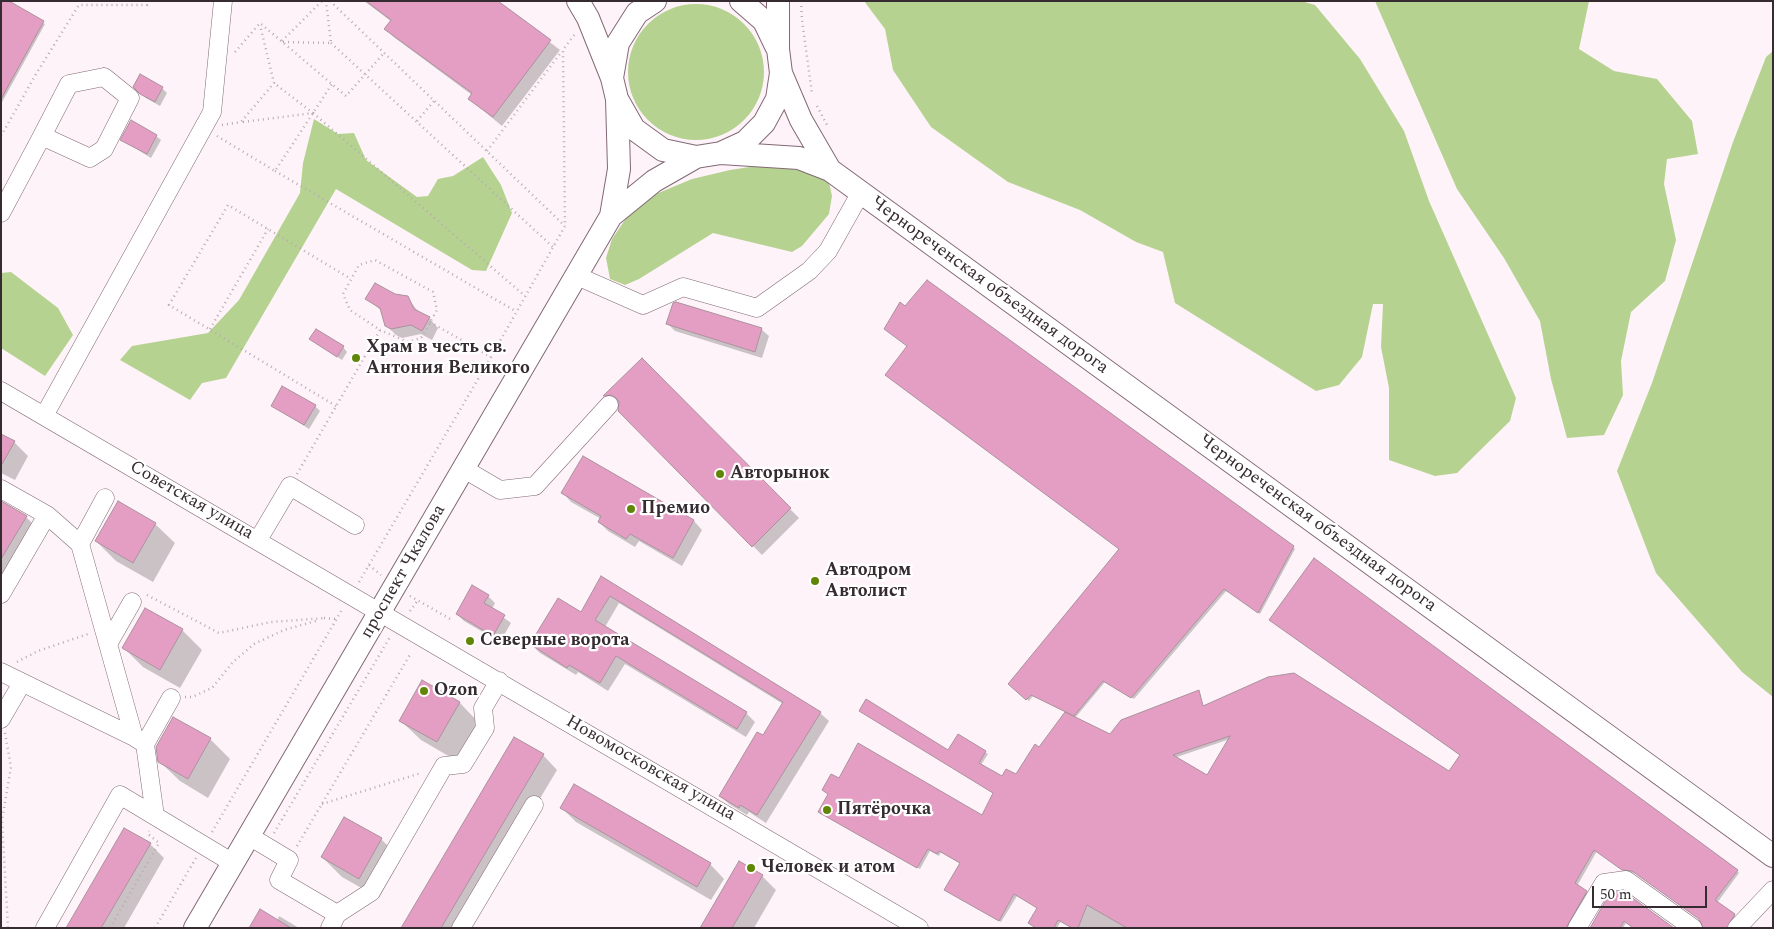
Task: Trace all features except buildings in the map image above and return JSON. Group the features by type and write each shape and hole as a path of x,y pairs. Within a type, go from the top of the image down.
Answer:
{"main road":[{"path":"611,216 619,169 615,89 618,43 637,13 655,1"},
{"path":"741,1 764,22 778,49"},
{"path":"721,153 745,142 764,123 777,99 781,73 778,49 778,1"},
{"path":"583,10 615,89 634,129 663,150 696,157"},
{"path":"781,73 801,120 830,170"},
{"path":"611,216 654,181 696,157 721,153 799,158 830,170"},
{"name":"Чернореченская объездная дорога","path":"830,170 1773,856"},
{"name":"проспект Чкалова","path":"195,928 233,863 258,841 381,611 611,216"}],"street":[{"path":"44,416 212,112 223,1"},
{"path":"1,214 69,84 104,77 130,98 104,149 90,158 42,136"},
{"path":"577,276 643,305 683,287 757,308 809,271 828,251 861,192"},
{"name":"Советская улица","path":"1,391 381,611"},
{"path":"464,469 500,490 535,486 609,405"},
{"path":"258,540 290,486 355,525"},
{"path":"1,489 47,515 80,544 105,636 140,741 155,816"},
{"path":"80,544 105,498"},
{"path":"1,594 47,515"},
{"path":"105,636 132,602"},
{"name":"Новомосковская улица","path":"381,611 916,927"},
{"path":"9,667 22,683 140,741"},
{"path":"258,841 289,860 279,880 333,921 371,892 444,766 463,764 485,728 483,708 499,681"},
{"path":"2,718 22,683"},
{"path":"140,741 171,698"},
{"path":"45,928 120,795 233,863"},
{"path":"461,928 534,805"},
{"path":"1577,928 1604,882 1626,880 1693,928"},
{"path":"1737,928 1773,890"}],"path":[{"path":"1,136 36,74 79,5 147,5 146,1"},
{"path":"322,1 282,42 331,43 553,247"},
{"path":"328,1 331,43"},
{"path":"328,1 565,226"},
{"path":"802,1 802,20 812,96"},
{"path":"486,151 563,50 583,10"},
{"path":"260,24 274,83 313,114 525,296"},
{"path":"155,928 491,357 565,226 563,50"},
{"path":"346,96 384,53"},
{"path":"241,122 274,83"},
{"path":"276,171 332,84"},
{"path":"416,121 434,101"},
{"path":"816,104 829,128"},
{"path":"217,126 313,114"},
{"path":"216,136 517,312"},
{"path":"336,406 169,305 228,205 352,278"},
{"path":"210,330 268,229"},
{"path":"375,260 433,292 436,310 430,322 421,338 408,342 380,330 350,310 343,294 359,265 375,260"},
{"path":"430,322 491,357"},
{"path":"290,486 380,330"},
{"path":"132,602 146,595 219,633 271,622 337,619"},
{"path":"258,841 387,640 418,600"},
{"path":"171,698 192,697 212,688 234,662 254,644 284,630 326,618"},
{"path":"9,667 38,651 71,642 105,636"},
{"path":"289,860 411,653"},
{"path":"2,718 10,767 2,820 8,928"},
{"path":"322,804 444,766"},
{"path":"110,928 159,844 148,834 155,816"}],"green space":[{"path":"864,1 1301,1 1315,5 1360,59 1404,131 1429,201 1516,398 1510,421 1457,473 1435,476 1389,460 1389,388 1381,347 1383,304 1373,304 1362,357 1339,385 1316,391 1175,303 1163,252 1136,242 1080,210 1008,182 931,127 893,70 885,29"},
{"path":"1375,1 1589,1 1579,49 1614,71 1657,79 1692,121 1698,154 1667,159 1664,184 1676,240 1665,281 1631,312 1621,361 1623,395 1604,435 1567,438 1551,379 1540,321 1504,258 1457,189"},
{"path":"696,4 722,10 744,24 758,46 764,72 758,98 744,120 722,134 696,140 670,134 648,120 634,98 628,72 634,46 648,24 670,10"},
{"path":"1773,51 1773,697 1742,672 1656,573 1617,471 1652,383 1733,142 1766,57"},
{"path":"314,119 338,134 354,133 366,160 417,197 428,196 438,179 453,176 483,157 501,185 512,213 486,271 472,270 336,189 226,378 202,383 190,400 120,360 132,346 208,333 239,300 300,193 303,163"},
{"path":"799,164 829,182 832,196 829,214 802,246 792,252 713,233 639,279 625,285 610,279 606,258 612,239 633,208 656,194 692,179 730,170 763,165"},
{"path":"11,272 58,308 73,335 45,376 1,348 1,273"}],"place":[{"name":"Храм в честь св. Антония Великого","path":"356,358"},
{"name":"Авторынок","path":"720,474"},
{"name":"Премио","path":"631,509"},
{"name":"Автодром Автолист","path":"815,581"},
{"name":"Северные ворота","path":"470,641"},
{"name":"Ozon","path":"424,691"},
{"name":"Пятёрочка","path":"827,810"},
{"name":"Человек и атом","path":"751,868"}]}
